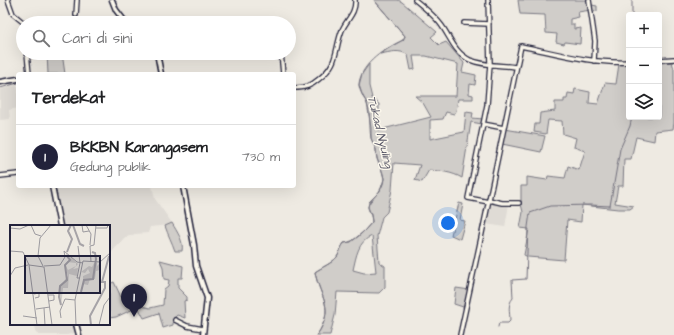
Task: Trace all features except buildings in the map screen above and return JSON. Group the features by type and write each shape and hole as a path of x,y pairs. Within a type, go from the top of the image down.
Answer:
{"street":[{"path":"8,0 13,14 16,16"},
{"path":"76,15 77,0"},
{"path":"112,0 116,10 121,16"},
{"path":"296,88 303,88 311,85 328,72 337,50 341,32 354,11 355,0"},
{"path":"416,0 432,14 442,26 454,47 464,56 474,62 516,67"},
{"path":"488,0 490,64 489,87 468,198 502,203 519,203"},
{"path":"589,0 595,42 594,61"},
{"path":"464,24 489,24"},
{"path":"460,335 521,46 594,61 626,62"},
{"path":"662,60 674,59"},
{"path":"28,60 29,72"},
{"path":"158,60 161,72"},
{"path":"282,60 283,72"},
{"path":"0,82 16,79"},
{"path":"483,124 504,128"},
{"path":"0,176 16,174"},
{"path":"52,188 60,225"},
{"path":"183,188 194,245 196,266 207,298 203,335"},
{"path":"175,320 187,326 203,329"},
{"path":"76,325 78,335"}],"shaded area":[{"path":"374,0 398,0 402,2 437,32 431,37 439,45 446,42 464,63 462,72 476,75 475,85 470,84 469,94 473,95 473,99 458,99 454,114 446,112 443,119 430,120 430,139 464,132 466,112 473,113 472,118 483,119 482,124 471,122 462,178 442,171 429,170 422,182 415,180 420,165 394,163 392,190 387,212 382,217 377,236 379,262 385,266 385,287 379,293 337,292 335,315 330,335 317,335 323,325 326,310 315,272 335,259 344,243 352,241 356,238 372,222 368,207 369,202 380,191 384,179 371,138 367,103 363,97 359,85 362,74 369,64 369,86 372,98 379,104 379,130 431,117 423,103 415,96 456,96 458,64 426,56 413,56 415,69 411,70 408,55 405,53 395,52 380,54 403,40 405,36","holes":["372,236 376,272 364,273 353,270 358,250 367,238"]},
{"path":"518,0 591,0 592,5 597,6 597,11 593,12 591,10 578,12 579,17 570,19 570,24 574,24 574,29 581,28 580,44 565,42 564,44 556,42 557,34 546,33 545,15 520,14"},
{"path":"47,60 63,60 65,72 48,72"},
{"path":"672,62 674,69 673,129 655,131 654,141 636,137 631,159 624,159 623,186 618,186 615,203 634,206 630,209 618,209 582,205 581,222 567,220 564,260 528,257 524,255 529,229 520,228 523,212 521,204 521,186 527,186 527,177 547,180 548,176 565,178 568,166 579,170 585,151 574,147 576,138 563,134 562,121 548,120 546,134 534,132 535,124 539,124 540,113 555,111 555,102 564,102 564,99 567,99 568,93 574,94 575,89 590,92 589,103 598,104 605,83 616,84 619,64 626,64 626,120 662,120 662,63"},
{"path":"16,85 16,108 9,110 10,119 0,120 0,89"},
{"path":"505,129 545,136 541,152 502,144"},
{"path":"56,188 152,188 155,199 172,223 169,225 150,227 148,233 135,234 124,238 112,252 110,251 110,225 63,225"},
{"path":"489,202 509,204 505,227 486,224"},
{"path":"459,203 463,204 460,220 465,221 460,239 451,235"},
{"path":"172,223 181,240 182,251 175,251 166,229 165,226"},
{"path":"160,260 183,266 182,278 178,278 178,288 187,297 187,300 184,301 185,318 177,315 173,319 173,325 163,328 159,313 144,318 138,307 116,317 110,318 110,284 114,282 121,297 135,301 137,305 150,308 163,305 164,289 168,286 169,280 164,279 163,267"},
{"path":"456,288 470,290 466,308 454,304"},
{"path":"35,325 74,325 75,333 67,335 39,335 36,333"}],"waterway":[{"name":"Tukad Nyuling","path":"317,335 323,325 326,310 315,272 335,259 344,243 351,242 372,222 368,207 370,201 382,187 384,178 376,155 376,149 371,138 368,108 359,84 364,69 369,63 389,47 403,40 405,36 374,0"},
{"path":"632,0 632,12"},
{"path":"0,88 16,84"},
{"path":"498,327 499,323 508,323 510,321 509,306 513,298 512,280 526,279 530,213 550,206 610,206 620,149 631,120"}],"place":[{"name":"BKKBN Karangasem","path":"134,317"}]}
